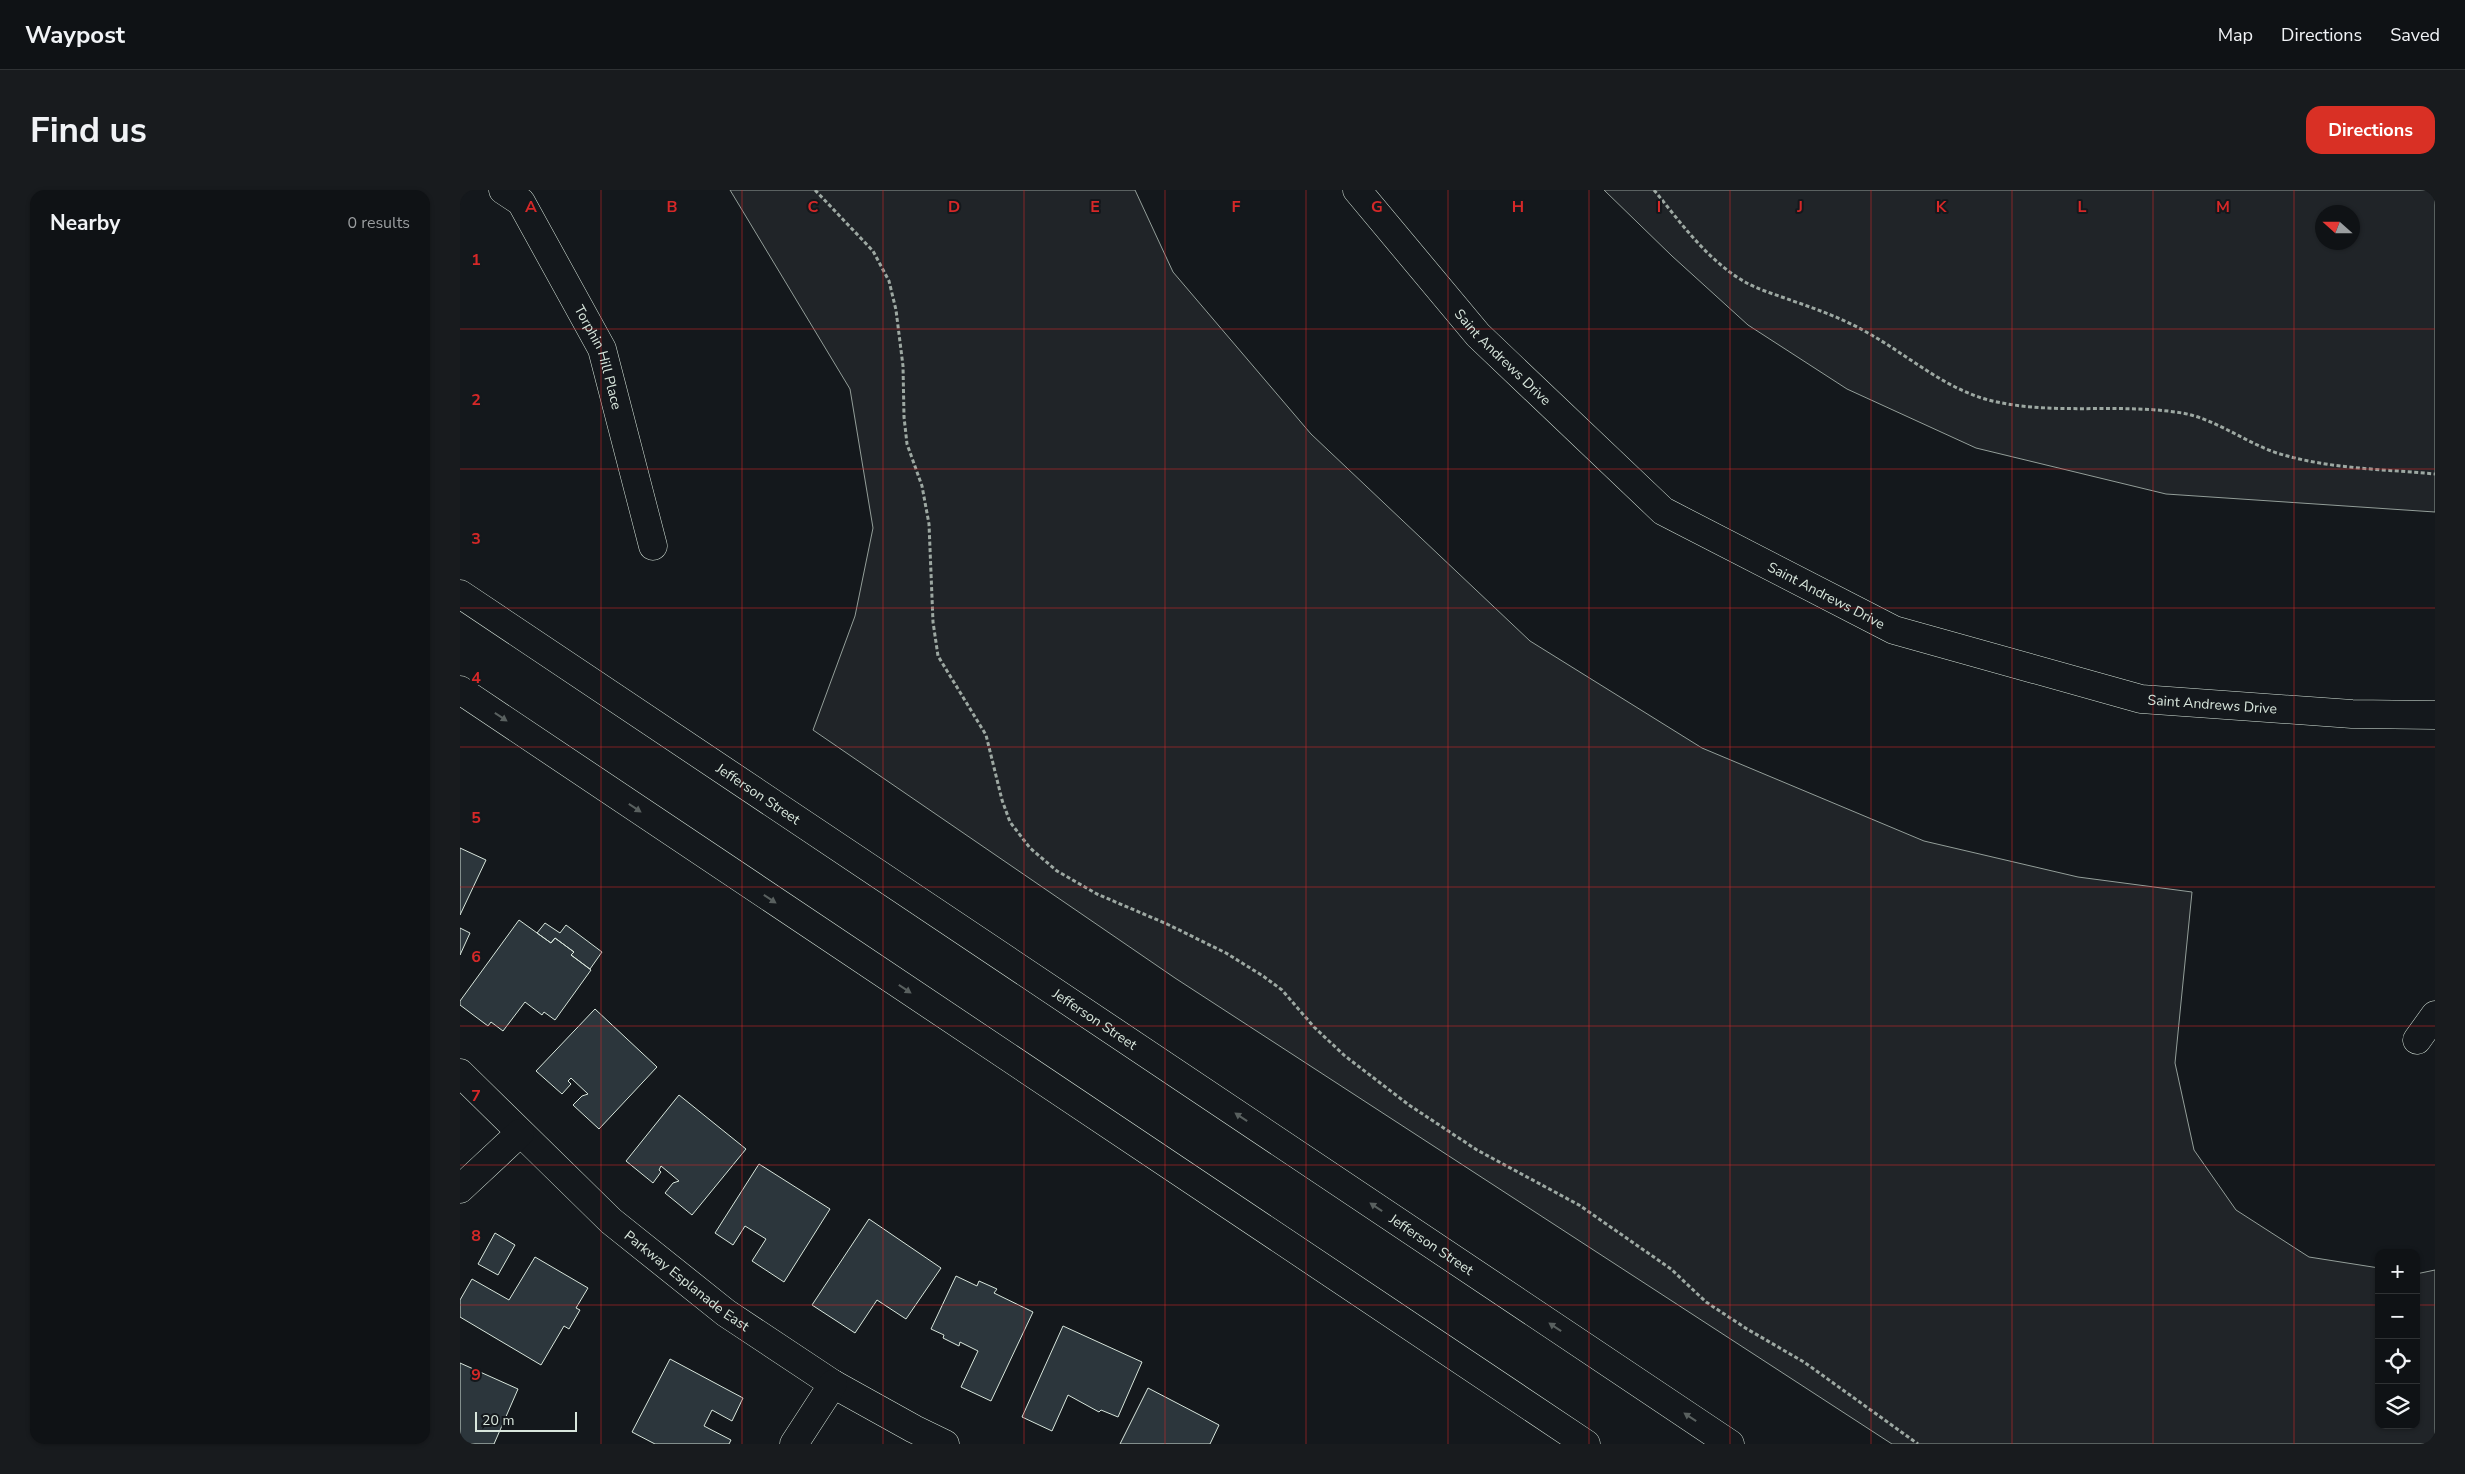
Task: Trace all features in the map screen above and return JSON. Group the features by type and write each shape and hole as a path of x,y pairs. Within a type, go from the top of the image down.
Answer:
{"main road":[{"name":"Torphin Hill Place","path":"503,190 522,202 602,349 653,546"},
{"name":"Saint Andrews Drive","path":"1357,190 1478,335 1663,512 1894,630 2141,698 2352,714 2435,715"},
{"name":"Jefferson Street","path":"460,594 1730,1444"},
{"path":"460,690 1586,1444"},
{"path":"2417,1040 2435,1015"},
{"name":"Parkway Esplanade East","path":"460,1073 520,1133 627,1233 726,1313 833,1384 914,1430 945,1444"},
{"path":"460,1189 520,1133"},
{"path":"794,1444 833,1384"}],"path":[{"path":"815,190 872,251 888,281 896,310 903,366 904,417 907,444 922,486 929,524 933,622 938,656 986,735 1002,800 1010,822 1030,848 1057,871 1097,894 1167,924 1226,953 1263,976 1282,990 1314,1027 1346,1056 1409,1105 1477,1150 1579,1205 1671,1269 1706,1302 1747,1329 1804,1362 1918,1444"},
{"path":"1654,190 1698,244 1745,282 1847,322 1948,383 1972,395 1995,402 2049,410 2154,410 2182,413 2203,418 2244,440 2306,461 2435,474"}],"shaded area":[{"path":"730,190 1135,190 1173,272 1311,434 1530,641 1702,748 1924,841 2078,877 2192,892 2175,1063 2194,1150 2236,1210 2309,1257 2375,1267 2375,1429 2420,1429 2420,1273 2435,1270 2435,1444 1892,1444 1175,978 813,730 855,616 873,528 850,389"},
{"path":"1604,190 2435,190 2435,512 2166,494 1976,448 1847,389 1748,325 1672,256"}],"building":[{"path":"460,848 486,860 460,915"},
{"path":"519,920 551,943 555,938 574,952 571,955 591,970 555,1020 544,1012 542,1015 525,1002 503,1031 491,1022 488,1026 460,1005 460,1001"},
{"path":"545,923 560,933 566,925 602,952 590,969 571,955 574,952 555,938 551,943 537,933"},
{"path":"460,928 470,933 460,955"},
{"path":"595,1009 657,1067 599,1129 573,1105 582,1096 588,1094 571,1078 568,1081 571,1084 562,1094 536,1071"},
{"path":"679,1095 746,1149 692,1215 665,1193 673,1183 679,1181 661,1166 659,1170 661,1172 653,1183 626,1161"},
{"path":"759,1164 830,1209 784,1282 752,1261 766,1239 745,1226 733,1245 715,1233"},
{"path":"869,1219 941,1268 906,1319 877,1300 855,1333 812,1305"},
{"path":"495,1233 515,1245 498,1275 478,1264"},
{"path":"535,1257 588,1288 576,1308 580,1310 569,1329 564,1326 541,1365 460,1317 460,1300 472,1279 509,1300"},
{"path":"956,1276 977,1286 979,1281 997,1289 994,1293 1033,1312 991,1401 961,1387 978,1351 960,1342 959,1346 943,1338 944,1335 931,1329"},
{"path":"1063,1326 1142,1362 1118,1417 1101,1410 1099,1412 1068,1395 1052,1431 1022,1417"},
{"path":"670,1359 743,1398 732,1421 712,1410 704,1426 731,1440 729,1444 655,1444 632,1432"},
{"path":"460,1363 518,1389 494,1444 460,1444"},
{"path":"1148,1388 1219,1425 1210,1444 1120,1444"}]}
